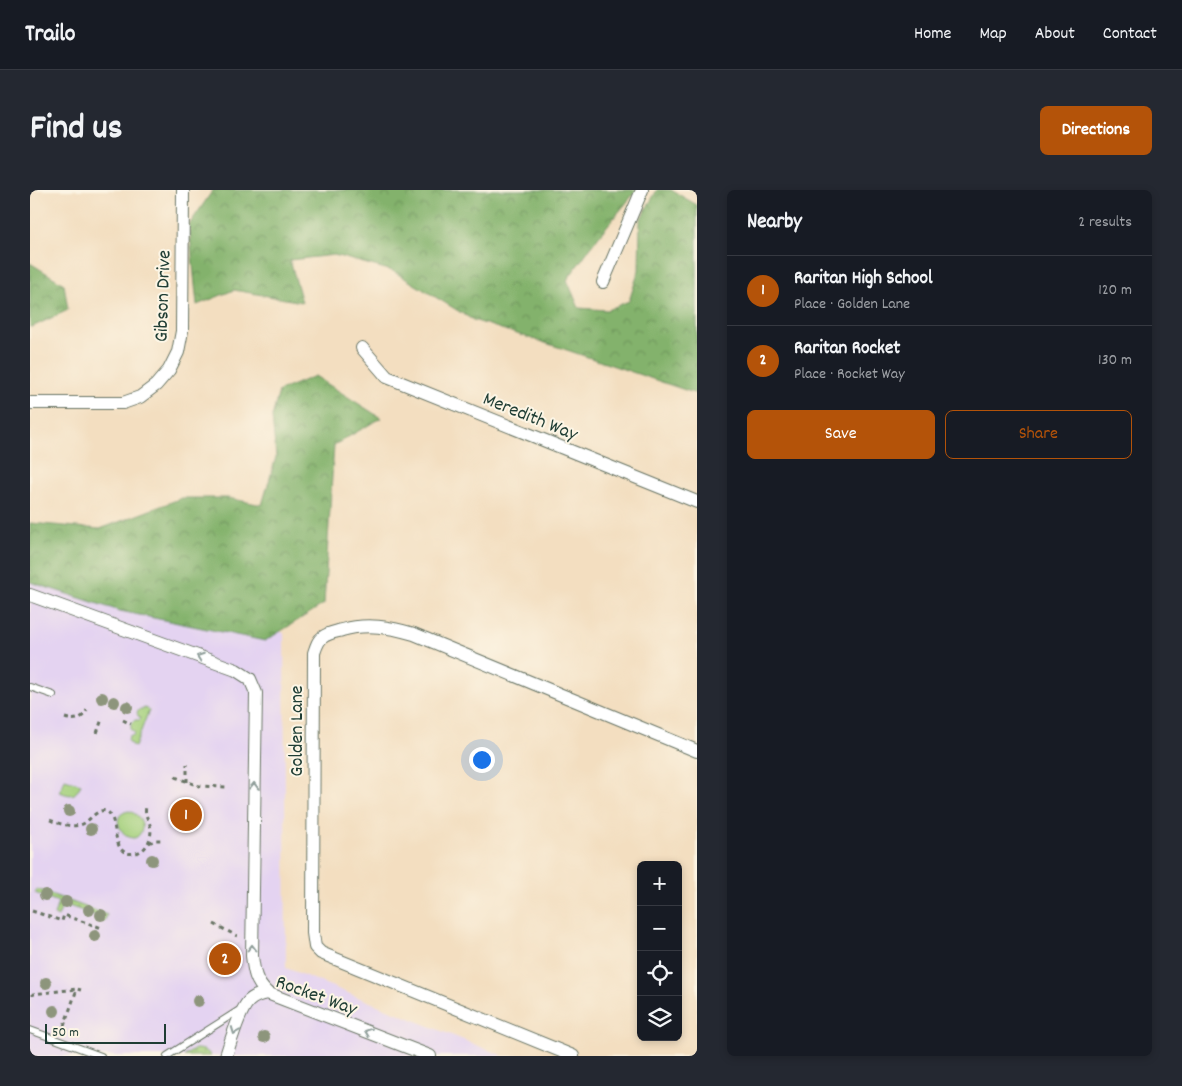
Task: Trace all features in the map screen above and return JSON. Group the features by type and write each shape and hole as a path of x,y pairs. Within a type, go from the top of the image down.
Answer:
{"street":[{"name":"Gibson Drive","path":"30,403 123,403 140,397 156,385 169,370 178,352 182,331 183,190"},
{"path":"603,282 642,190"},
{"name":"Meredith Way","path":"362,348 387,377 697,502"},
{"path":"30,595 236,670 250,679 256,693 252,956 256,977 260,986 267,992"},
{"name":"Golden Lane","path":"573,1056 321,953 315,947 313,933 314,653 318,643 322,637 349,628 374,626 394,628 414,634 697,751"},
{"name":"Rocket Way","path":"244,1007 250,1000 267,992 430,1056"},
{"path":"226,1056 244,1007"}],"lane":[{"path":"30,687 53,695"},
{"path":"167,1056 244,1007"},
{"path":"30,1030 101,1056"}],"path":[{"path":"65,718 73,720 81,718 87,710"},
{"path":"97,733 102,719"},
{"path":"123,720 131,724"},
{"path":"187,782 188,764"},
{"path":"174,777 199,786 226,787"},
{"path":"146,807 145,813 151,828 149,843"},
{"path":"50,820 69,826 80,825 99,812 105,811 111,815 116,840 125,851 137,852 155,840 162,840"},
{"path":"32,910 62,921 64,915 102,928"},
{"path":"214,924 236,936"},
{"path":"32,996 33,994 79,990 64,1026"}],"shaded area":[{"path":"30,564 284,633 286,968 503,1056 30,1056"}],"green space":[{"path":"213,190 637,190 598,237 567,280 579,308 607,310 629,301 639,270 640,220 657,190 671,190 697,205 697,394 473,320 393,271 334,255 290,260 302,302 234,290 197,305 189,225"},
{"path":"30,263 64,284 68,310 32,327 30,327"},
{"path":"315,376 381,418 334,445 324,604 265,641 120,611 30,582 30,523 100,529 182,498 228,498 262,505 276,457 272,417 279,391"},
{"path":"144,708 149,710 135,747 128,740 129,736 135,733 131,730 131,724 135,720 140,720 141,718 137,712"},
{"path":"65,779 81,784 75,793 68,795 60,792"},
{"path":"129,811 139,817 142,824 139,835 135,838 125,834 119,824 119,818 122,814"},
{"path":"37,889 107,915 104,922 99,920 100,917 63,904 58,917 54,915 58,902 35,893"},
{"path":"195,1049 204,1050 211,1056 184,1056"}],"place":[{"name":"Raritan High School","path":"186,815"},
{"name":"Raritan Rocket","path":"225,959"}]}
